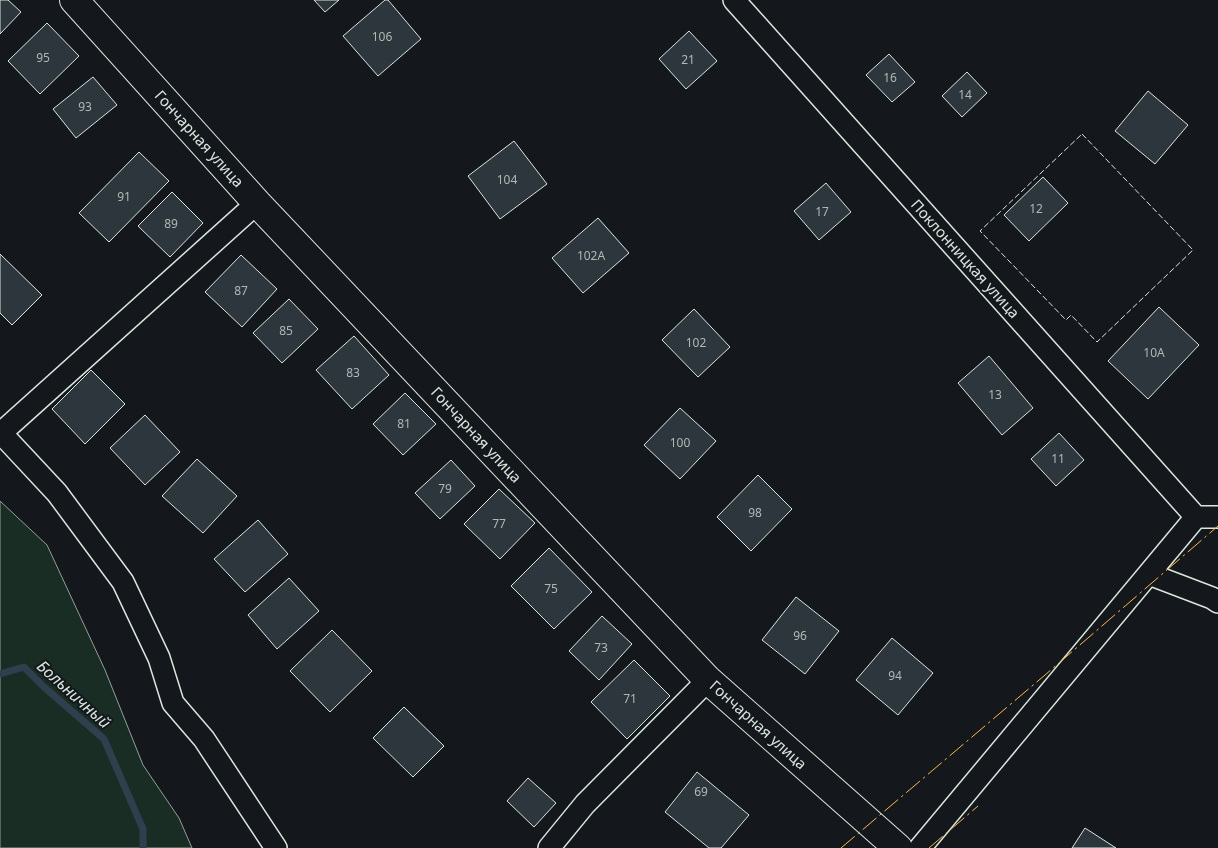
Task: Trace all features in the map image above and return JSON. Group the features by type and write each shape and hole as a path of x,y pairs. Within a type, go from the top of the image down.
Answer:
{"street":[{"name":"Гончарная улица","path":"74,0 257,203 708,680 898,848"},
{"name":"Поклонницкая улица","path":"734,0 1196,517"},
{"path":"257,203 1,432 57,493 122,582 159,658 173,703 204,739 276,848"},
{"path":"920,848 1196,517 1218,517"},
{"path":"1149,574 1218,602"},
{"path":"549,848 584,804 708,680"}],"green space":[{"path":"0,501 47,545 105,670 143,765 179,818 192,848 0,848"}],"building":[{"path":"0,0 8,0 21,12 0,34"},
{"path":"314,0 339,0 325,12"},
{"path":"385,0 388,0 421,39 378,76 343,36"},
{"path":"47,23 79,56 40,94 8,61"},
{"path":"689,31 717,61 686,89 659,59"},
{"path":"889,54 915,82 892,102 866,75"},
{"path":"967,72 987,93 962,117 942,96"},
{"path":"93,77 117,105 76,138 53,109"},
{"path":"1148,91 1188,125 1155,164 1115,131"},
{"path":"514,141 547,184 500,219 468,176"},
{"path":"139,152 169,181 109,242 79,213"},
{"path":"1043,177 1068,203 1029,241 1004,215"},
{"path":"826,183 851,212 819,240 794,211"},
{"path":"172,192 203,223 170,257 138,226"},
{"path":"598,218 629,253 583,293 552,258"},
{"path":"0,254 42,295 12,325 0,313"},
{"path":"241,255 277,289 242,327 205,292"},
{"path":"289,299 318,329 282,363 253,333"},
{"path":"1159,307 1199,345 1148,399 1108,361"},
{"path":"694,309 730,347 698,377 662,340"},
{"path":"354,336 389,375 352,409 316,370"},
{"path":"989,356 1033,408 1002,435 958,383"},
{"path":"91,370 125,404 85,444 52,409"},
{"path":"405,393 436,424 403,455 373,424"},
{"path":"680,408 716,441 680,479 644,445"},
{"path":"145,415 180,452 145,485 110,448"},
{"path":"1059,433 1084,460 1056,486 1031,459"},
{"path":"197,459 237,496 203,533 162,496"},
{"path":"451,460 475,486 440,519 415,493"},
{"path":"758,475 792,509 751,551 717,517"},
{"path":"499,489 535,523 500,559 464,524"},
{"path":"258,520 288,554 245,592 214,559"},
{"path":"549,548 592,592 554,629 511,586"},
{"path":"289,578 319,611 277,649 248,615"},
{"path":"796,597 839,631 805,674 762,640"},
{"path":"602,616 632,644 599,680 569,651"},
{"path":"332,630 372,671 330,712 290,671"},
{"path":"892,638 933,673 898,715 856,680"},
{"path":"634,660 670,696 627,739 591,702"},
{"path":"404,707 444,746 413,777 373,738"},
{"path":"697,772 749,815 721,848 709,848 665,812"},
{"path":"528,778 556,803 534,827 507,801"},
{"path":"1085,828 1116,848 1072,848"}],"waterway":[{"name":"Больничный","path":"0,674 24,667 104,739 143,829 143,848"}],"fence":[{"path":"1082,134 1193,250 1097,342 1071,315 1066,320 980,231 1082,134"}],"power":[{"path":"841,848 1218,526"},
{"path":"929,848 978,806"}]}
